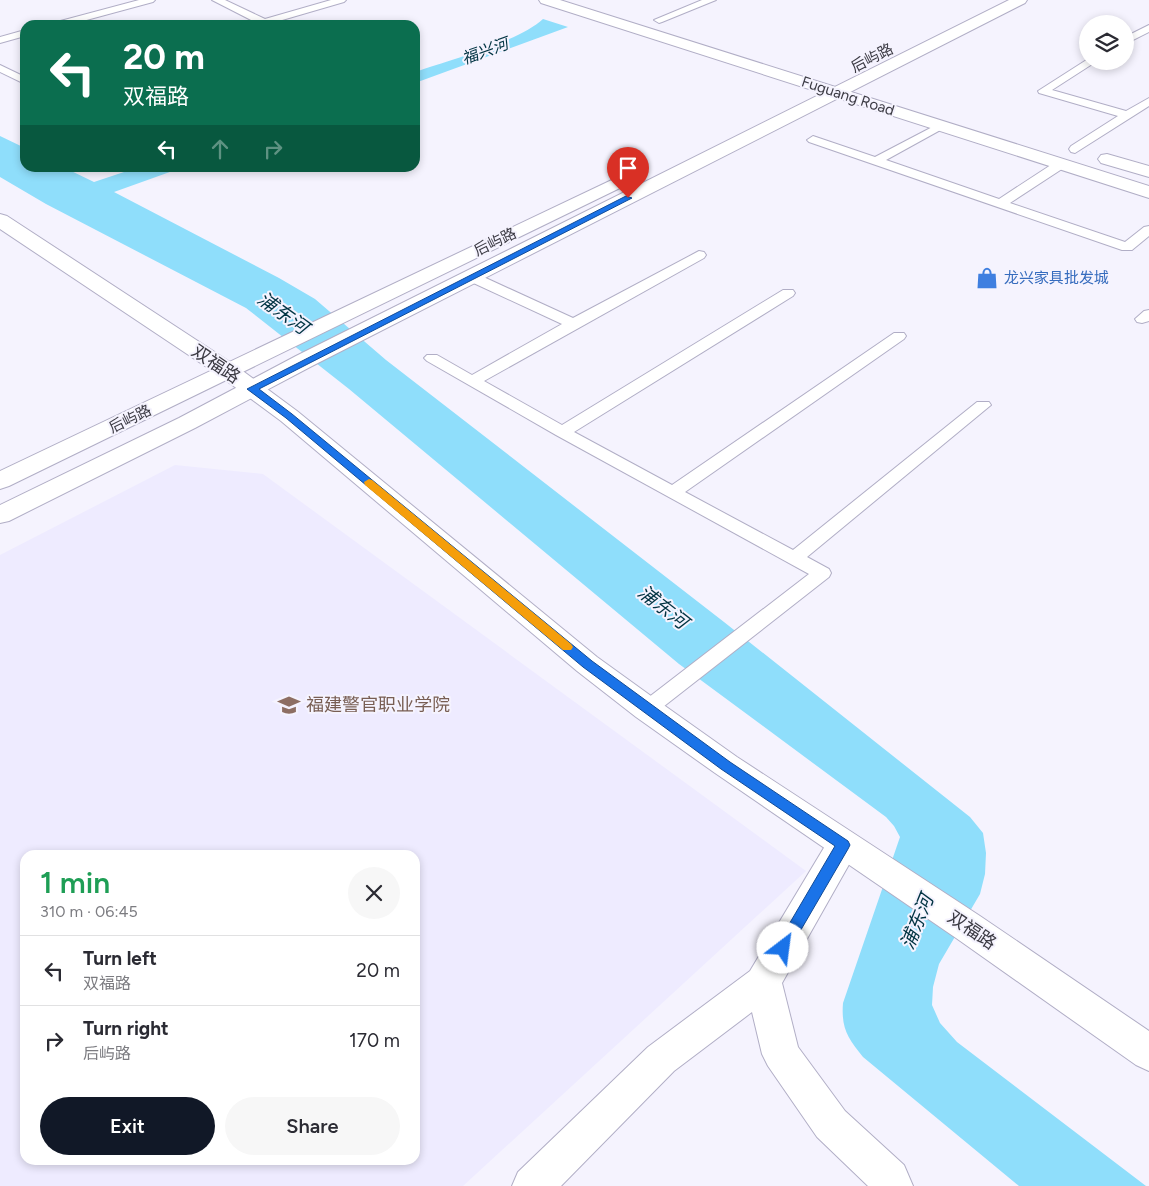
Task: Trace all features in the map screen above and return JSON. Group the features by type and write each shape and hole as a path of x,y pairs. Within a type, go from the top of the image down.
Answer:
{"main road":[{"name":"Fuguang Road","path":"546,0 816,86"},
{"path":"595,0 688,29"},
{"name":"后屿路","path":"0,516 472,277 838,84 988,0"},
{"name":"后屿路","path":"710,138 816,86 859,82 1020,0"},
{"name":"Fuguang Road","path":"859,82 878,88"},
{"name":"Fuguang Road","path":"838,84 940,126 1149,192"},
{"path":"1057,143 1149,172"},
{"name":"后屿路","path":"0,481 630,176"},
{"name":"双福路","path":"0,220 228,371 289,416 587,664 647,709 857,854 968,927 1149,1053"},
{"path":"532,1186 662,1059 763,982 857,854"},
{"path":"763,982 781,1054 832,1124 890,1180 893,1186"}],"lane":[{"path":"76,20 150,0"},
{"path":"217,0 260,20"},
{"path":"271,20 341,0"},
{"path":"659,20 711,0"},
{"path":"1134,36 1149,28"},
{"path":"0,40 20,35"},
{"path":"0,68 20,78"},
{"path":"1079,69 1043,91 1128,115"},
{"path":"1076,149 1149,101"},
{"path":"876,161 940,126"},
{"path":"813,140 1127,247 1149,230"},
{"path":"1000,204 1061,164"},
{"path":"474,380 698,255"},
{"path":"472,277 572,324"},
{"path":"562,432 788,293"},
{"path":"673,492 899,336"},
{"path":"432,358 474,380 562,432 822,573 647,709"},
{"path":"795,558 983,405"}],"shaded area":[{"name":"福建警官职业学院","path":"175,465 263,474 806,871 463,1186 0,1186 0,555"}],"water":[{"name":"福兴河","path":"543,19 568,27 420,81 420,70 500,43 532,27"},
{"name":"浦东河","path":"0,136 20,146 20,172 73,172 94,182 124,172 170,172 114,192 279,278 315,299 386,360 724,622 970,817 983,833 986,853 985,874 980,894 939,964 933,987 932,1005 940,1023 957,1042 1146,1186 1019,1186 863,1057 853,1044 844,1027 843,1003 900,837 886,817 679,664 349,389 246,308 46,204 0,177"}],"slow traffic":[{"path":"369,482 567,647"}],"place":[{"name":"龙兴家具批发城","path":"987,278"},
{"name":"福建警官职业学院","path":"289,705"}],"route":[{"path":"628,198 252,389 289,416 587,664 726,766 843,845 783,948"}]}
